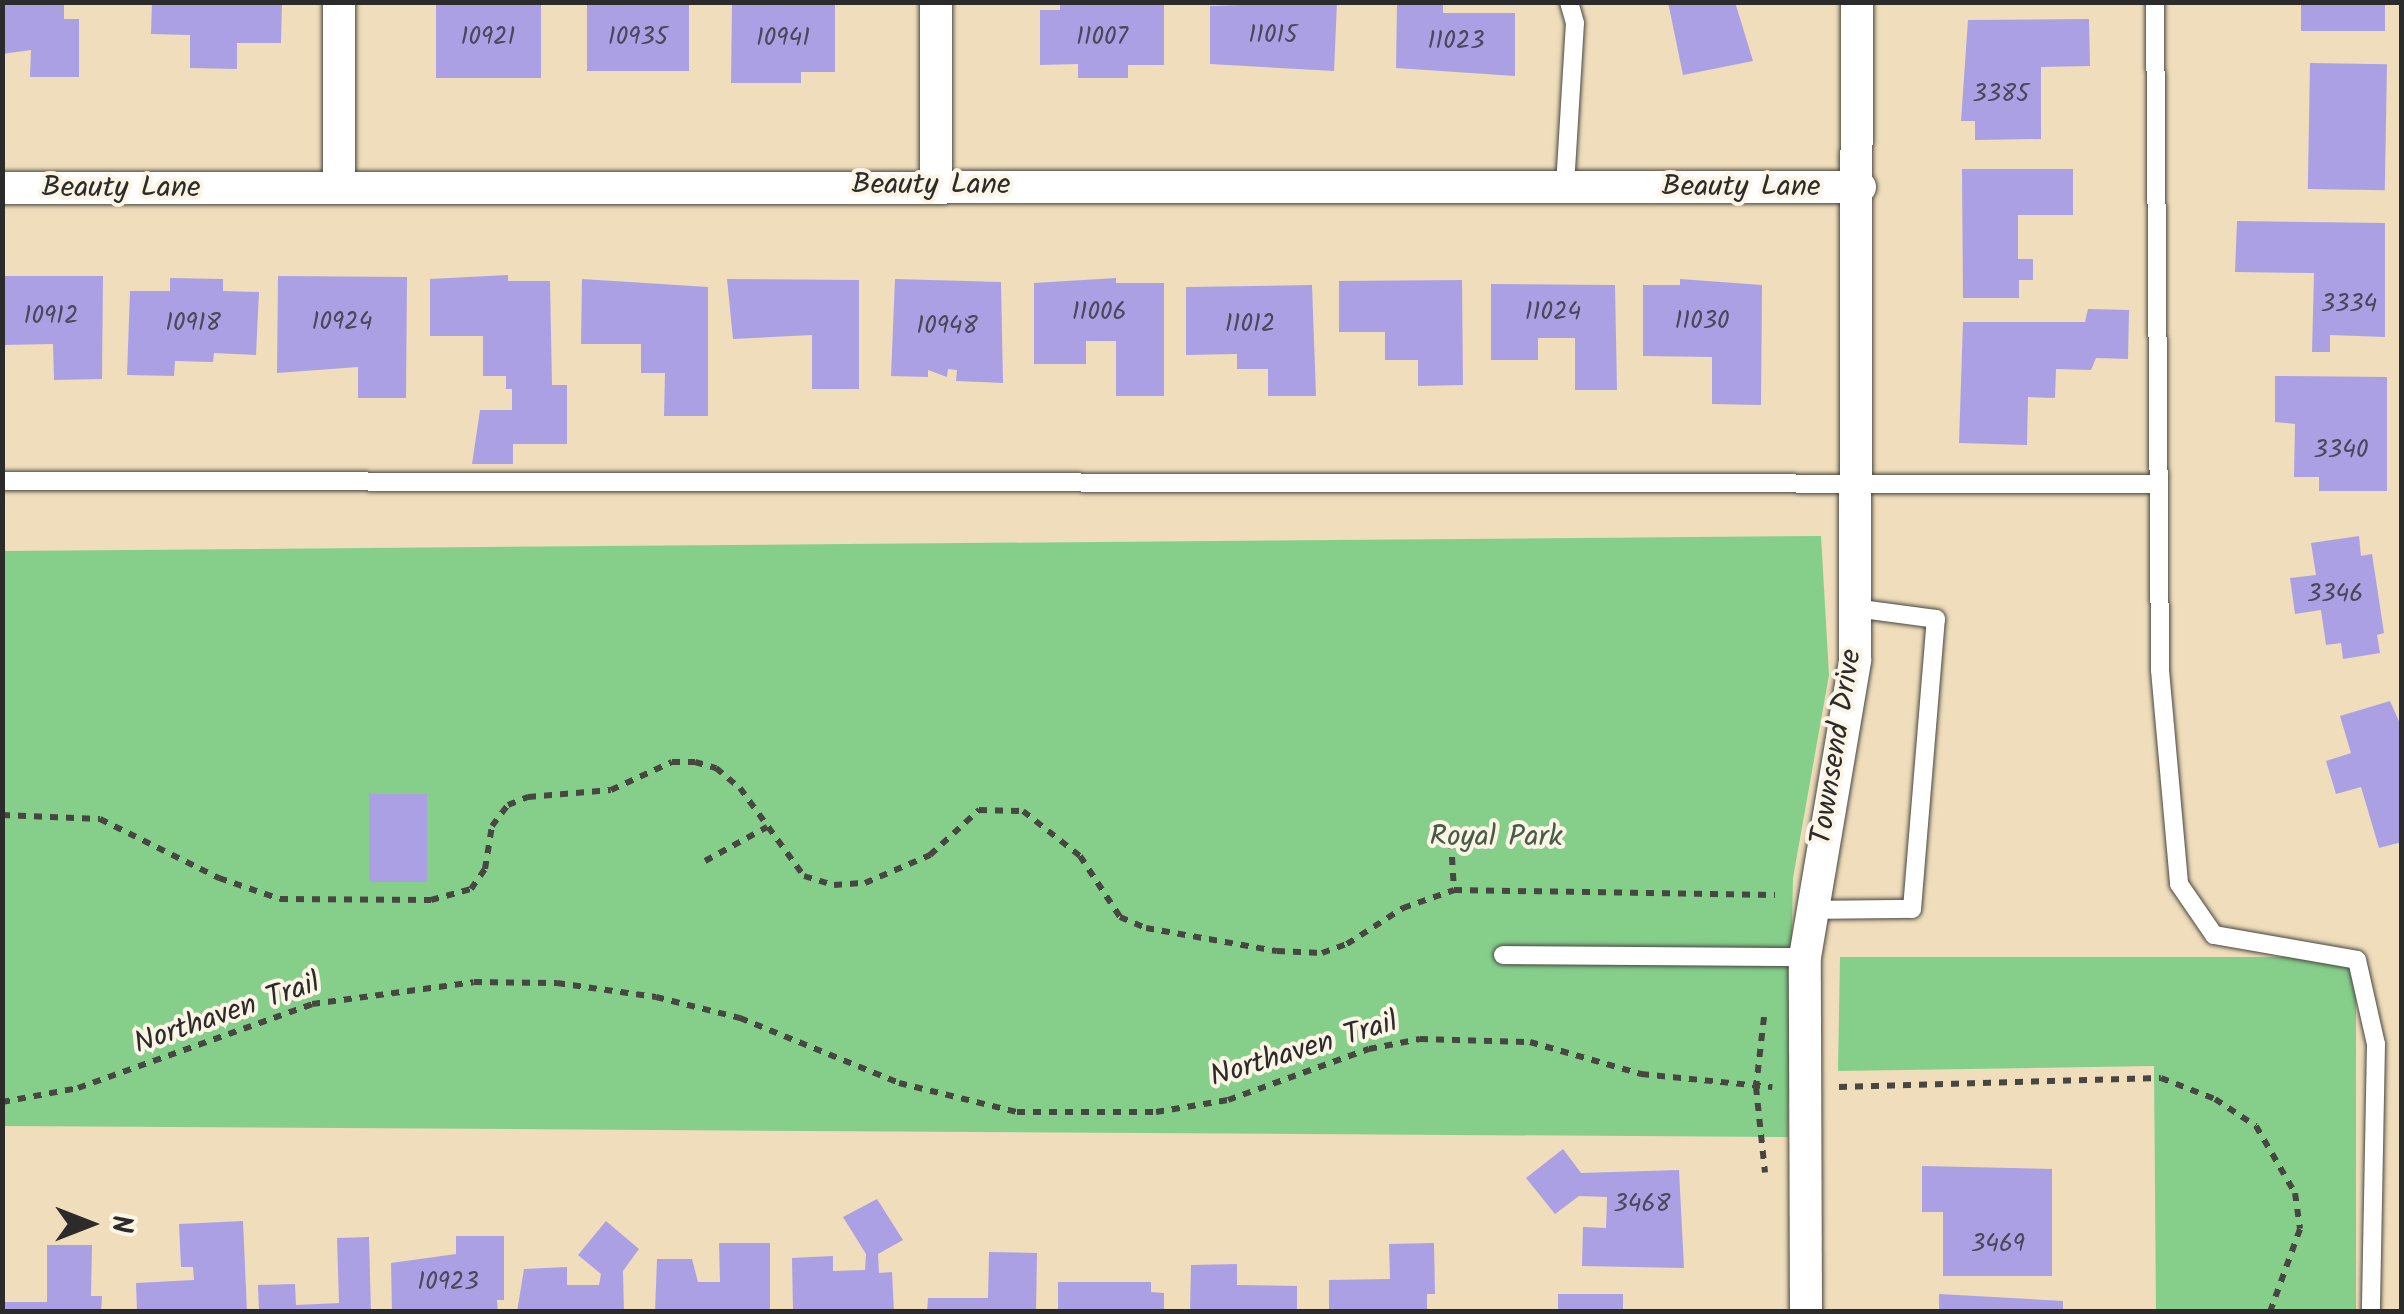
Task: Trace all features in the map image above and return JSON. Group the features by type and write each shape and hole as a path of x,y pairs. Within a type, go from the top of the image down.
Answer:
{"street":[{"path":"339,2 339,187"},
{"path":"936,2 936,185"},
{"name":"Townsend Drive","path":"1806,1312 1805,957 1855,660 1860,187 1857,2"},
{"name":"Beauty Lane","path":"2,188 1860,187"}],"lane":[{"path":"1565,186 1574,23 1569,2"},
{"path":"2155,2 2160,670 2179,884 2214,935 2356,960 2376,1044 2371,1312"},
{"path":"2,481 1858,488 2158,484"},
{"path":"1812,910 1912,908 1936,620 1856,608"},
{"path":"1503,955 1805,957"}],"path":[{"path":"2,815 100,818 219,878 280,899 455,898 485,868 492,826 508,805 528,797 611,790 672,762 716,768 804,876 850,884 900,872 978,810 1022,811 1080,856 1120,917 1146,928 1277,951 1335,948 1402,908 1454,890 1776,892 1756,1087 1765,1186"},
{"path":"704,861 766,827"},
{"path":"1451,841 1454,890"},
{"name":"Northaven Trail","path":"2,1102 78,1088 312,1004 474,982 557,983 656,997 740,1018 899,1083 1017,1112 1156,1112 1228,1100 1369,1049 1439,1038 1530,1042 1641,1074 1756,1087 1918,1089 2017,1077 2161,1078 2188,1085 2256,1126 2295,1192 2300,1228 2270,1312"}],"green space":[{"name":"Royal Park","path":"1821,536 1829,675 1793,878 1788,1137 3,1126 2,551"},
{"path":"1840,957 2356,957 2356,1311 2156,1311 2154,1066 1838,1071"}],"building":[{"path":"2,2 64,2 64,19 79,19 79,77 30,77 31,50 2,54"},
{"path":"152,2 282,2 281,43 237,43 237,69 190,68 190,35 151,34"},
{"path":"436,2 541,2 541,78 436,78"},
{"path":"587,2 689,2 689,71 587,71"},
{"path":"835,2 835,72 801,72 801,83 731,83 732,3"},
{"path":"1060,2 1164,2 1164,65 1128,65 1128,78 1078,78 1078,64 1040,65 1040,10 1060,10"},
{"path":"1337,2 1334,71 1210,64 1210,6"},
{"path":"1397,2 1443,2 1443,13 1515,13 1515,76 1396,68"},
{"path":"1668,2 1735,2 1753,61 1683,75"},
{"path":"2301,2 2385,2 2385,31 2301,31"},
{"path":"2089,19 2090,66 2041,67 2041,139 1975,140 1975,121 1961,121 1968,20"},
{"path":"2310,63 2387,64 2385,190 2308,189"},
{"path":"1962,169 2073,169 2073,215 2018,215 2018,259 2033,259 2033,280 2019,280 2019,298 1963,298"},
{"path":"2237,221 2385,223 2385,337 2330,335 2330,352 2312,352 2314,273 2235,272"},
{"path":"508,275 508,281 550,281 552,385 567,385 567,444 513,444 513,464 472,464 480,410 512,410 512,389 506,389 506,376 483,376 483,336 430,336 430,279"},
{"path":"2,276 103,276 102,379 54,380 53,344 2,345"},
{"path":"278,276 407,277 406,398 358,398 358,367 277,373"},
{"path":"170,278 223,279 223,291 259,292 256,355 214,353 213,362 175,361 174,376 127,375 130,291 170,291"},
{"path":"1116,278 1116,283 1164,283 1164,396 1116,396 1116,341 1086,341 1086,364 1034,364 1034,283"},
{"path":"582,279 708,287 708,416 664,416 665,373 641,373 641,344 581,344"},
{"path":"727,279 859,280 859,389 812,389 812,335 733,339"},
{"path":"895,279 1001,282 1003,383 956,381 957,370 948,369 947,377 928,370 928,377 891,376"},
{"path":"1680,279 1762,285 1761,405 1712,404 1712,357 1643,356 1643,285 1680,285"},
{"path":"1462,280 1463,385 1418,386 1418,360 1385,360 1385,332 1339,332 1339,281"},
{"path":"1491,284 1615,285 1617,390 1575,390 1575,338 1538,338 1538,360 1491,360"},
{"path":"1312,285 1316,396 1268,396 1268,369 1237,369 1237,354 1186,355 1186,287"},
{"path":"2088,309 2129,310 2128,359 2096,358 2091,370 2056,369 2055,398 2028,397 2027,445 1959,443 1963,322 2085,322"},
{"path":"2275,376 2387,377 2387,491 2319,491 2319,477 2294,477 2295,424 2275,422"},
{"path":"2359,536 2361,556 2372,554 2384,633 2377,635 2380,653 2343,659 2341,643 2326,645 2321,610 2295,614 2290,578 2316,575 2311,543"},
{"path":"2390,701 2402,728 2402,842 2379,848 2361,787 2336,794 2326,761 2351,753 2340,716"},
{"path":"369,794 427,794 427,882 369,882"},
{"path":"1563,1149 1581,1173 1679,1170 1684,1268 1582,1266 1583,1227 1606,1228 1607,1197 1579,1196 1555,1214 1526,1178"},
{"path":"1922,1166 2052,1169 2052,1276 1943,1276 1943,1212 1922,1212"},
{"path":"877,1199 903,1240 878,1254 879,1273 892,1272 894,1312 793,1312 792,1258 833,1256 833,1271 865,1270 866,1254 843,1217"},
{"path":"243,1221 247,1312 137,1312 136,1283 194,1280 193,1267 181,1267 179,1224"},
{"path":"606,1221 639,1249 623,1271 624,1312 517,1312 524,1269 567,1267 567,1285 599,1285 601,1274 578,1255"},
{"path":"456,1236 504,1236 504,1300 497,1300 498,1312 392,1312 391,1263 456,1254"},
{"path":"369,1237 371,1312 259,1312 258,1285 295,1284 296,1305 339,1303 337,1238"},
{"path":"719,1243 770,1243 770,1312 655,1312 657,1259 692,1259 698,1282 720,1282"},
{"path":"1434,1243 1435,1294 1427,1294 1427,1312 1329,1312 1329,1280 1390,1279 1389,1244"},
{"path":"47,1245 92,1245 91,1296 102,1296 101,1312 2,1312 2,1302 47,1302"},
{"path":"989,1252 1037,1253 1036,1312 927,1312 928,1298 988,1298"},
{"path":"1237,1264 1237,1285 1297,1286 1297,1312 1190,1312 1191,1265"},
{"path":"1058,1282 1151,1282 1151,1292 1164,1293 1164,1312 1058,1312"},
{"path":"1558,1294 1623,1294 1623,1312 1558,1312"},
{"path":"1939,1294 2063,1301 2063,1312 1939,1312"}]}
